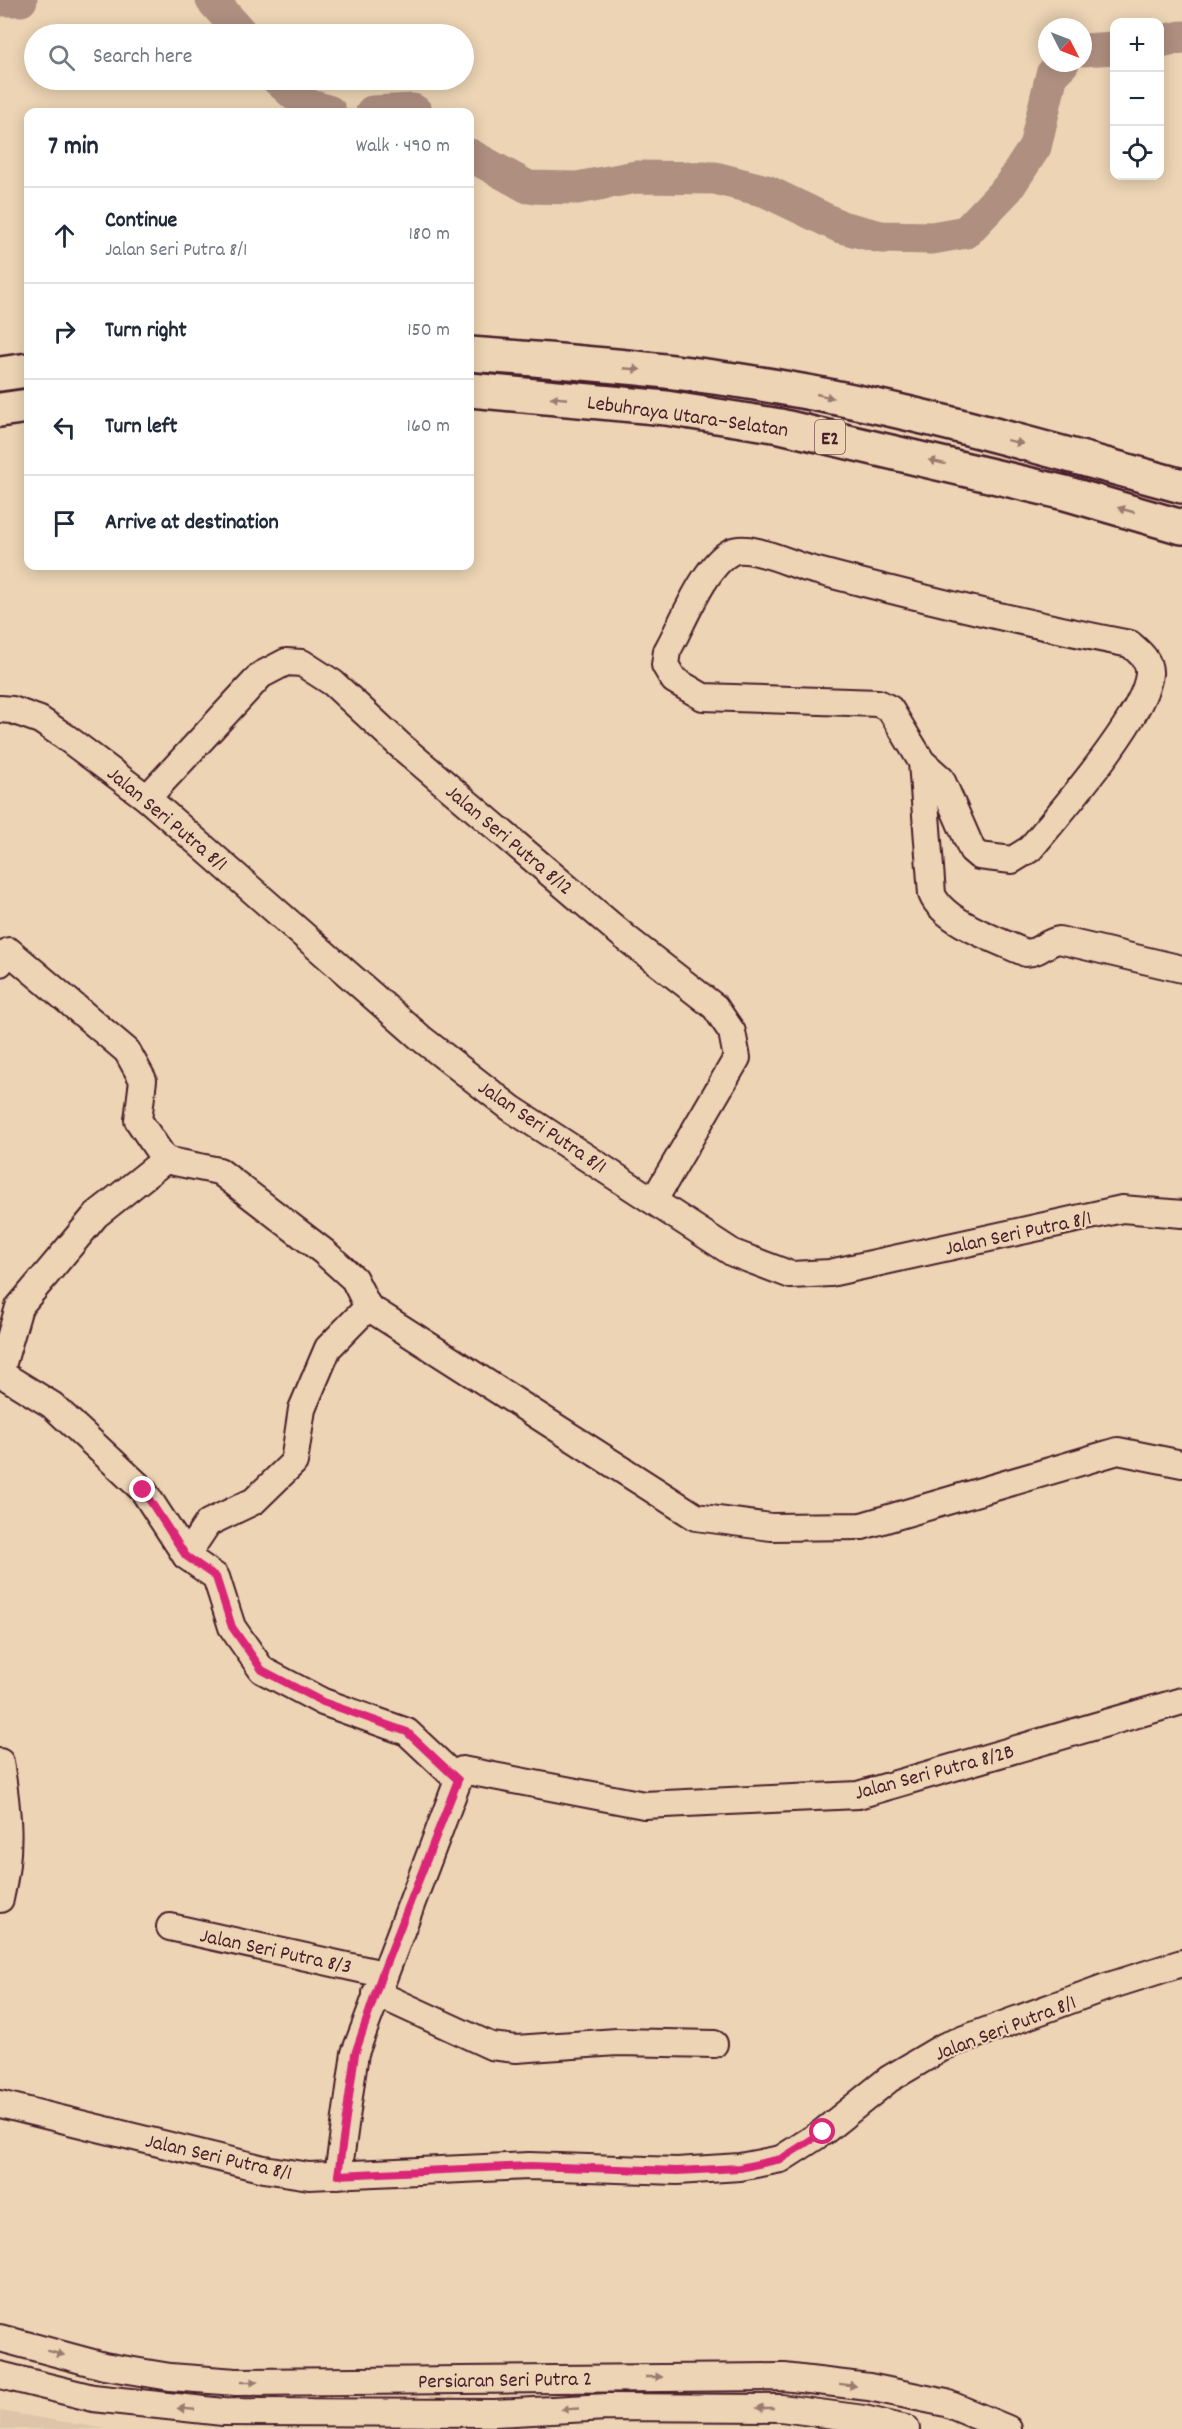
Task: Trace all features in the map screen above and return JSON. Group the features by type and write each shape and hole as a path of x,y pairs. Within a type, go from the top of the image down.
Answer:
{"highway":[{"name":"Lebuhraya Utara–Selatan","path":"474,354 669,372 790,389 907,415 1182,486"},
{"path":"0,374 24,371"},
{"name":"Lebuhraya Utara–Selatan","path":"474,390 666,408 780,426 1054,490 1182,527"},
{"path":"0,410 24,407"}],"street":[{"path":"922,762 941,779 972,850 986,859 1012,860 1030,849 1117,738 1146,689 1149,672 1144,656 1130,644 939,603 797,566 748,549 731,552 710,572 667,651 665,665 674,680 703,697 878,703 890,709 922,762 932,894 943,911 980,933 1026,953 1033,953 1050,941 1059,940 1182,969"},
{"name":"Jalan Seri Putra 8/12","path":"147,798 261,675 286,662 302,663 333,683 403,748 626,938 715,1007 732,1032 737,1058 654,1200"},
{"name":"Jalan Seri Putra 8/1","path":"0,709 12,710 40,720 64,736 147,798 422,1038 512,1109 733,1253 790,1275 830,1273 1122,1209 1182,1214"},
{"path":"0,963 9,951 127,1051 142,1080 138,1120 165,1160 219,1171 324,1252 354,1280 368,1307 696,1517 771,1527 862,1526 1118,1451 1182,1464"},
{"path":"165,1160 96,1215 19,1307 0,1373 52,1406 143,1490 186,1556 216,1577 232,1627 262,1670 323,1702 407,1732 458,1780 379,1983 355,2054 338,2175"},
{"path":"186,1556 208,1523 254,1501 294,1462 302,1409 328,1348 368,1307"},
{"name":"Jalan Seri Putra 8/2B","path":"458,1780 462,1770 644,1805 858,1795 1182,1701"},
{"path":"0,1762 8,1823 8,1863 0,1899"},
{"name":"Jalan Seri Putra 8/3","path":"170,1927 379,1983 491,2046 516,2049 617,2042 714,2044"},
{"name":"Jalan Seri Putra 8/1","path":"0,2104 264,2169 309,2176 530,2166 677,2171 740,2168 781,2159 823,2132 889,2079 945,2046 1106,1987 1182,1963"},
{"name":"Persiaran Seri Putra 2","path":"0,2338 104,2366 170,2377 236,2382 784,2377 869,2387 946,2403 1008,2429"},
{"name":"Persiaran Seri Putra 2","path":"0,2375 93,2398 224,2412 495,2413 607,2407 628,2419 781,2408 864,2420 906,2429"},
{"path":"618,2377 628,2419"}],"shaded area":[{"path":"0,2411 106,2429 0,2429"}],"waterway":[{"path":"4,0 21,0"},
{"path":"212,0 233,24"},
{"path":"1164,40 1182,37"},
{"path":"1092,49 1110,48"},
{"path":"474,157 528,187 577,188 636,177 715,178 766,191 841,227 881,237 932,238 966,232 1008,188 1035,147 1054,72"},
{"path":"289,90 305,104 318,108"}],"route":[{"path":"143,1490 186,1556 216,1577 232,1627 262,1670 323,1702 407,1732 458,1780 382,1974 355,2054 338,2175 530,2166 677,2171 740,2168 781,2159 823,2132"}]}
